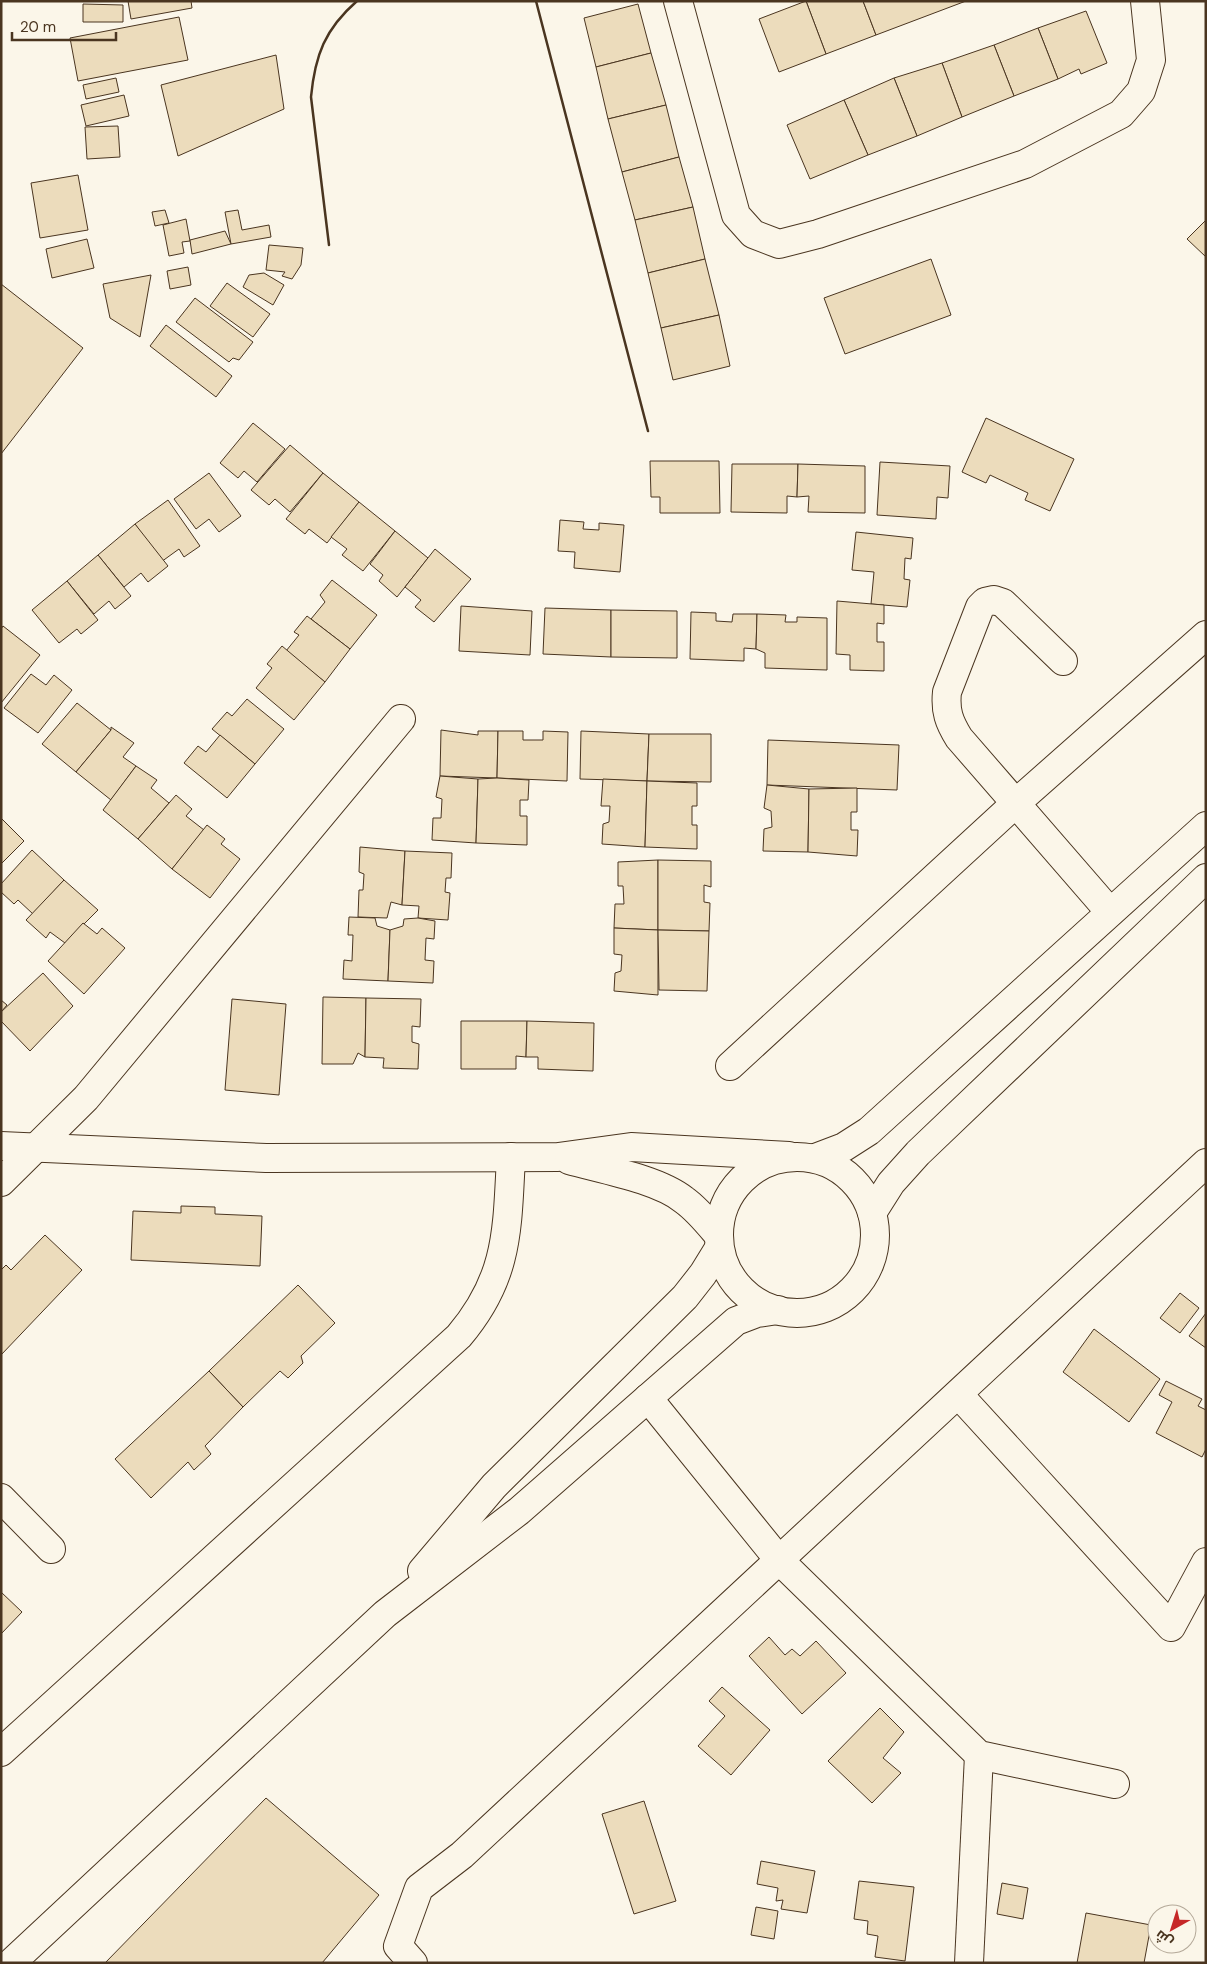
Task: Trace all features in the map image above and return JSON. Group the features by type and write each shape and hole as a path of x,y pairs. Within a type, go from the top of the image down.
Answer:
{"street":[{"path":"679,2 736,215 753,234 779,244 818,234 1025,164 1121,114 1141,91 1151,60 1145,1"},
{"path":"1063,661 1003,603 994,600 985,602 980,608 947,692 948,722 1110,912"},
{"path":"730,1066 1016,804 1206,635"},
{"path":"1,1182 38,1148 92,1091 401,719"},
{"path":"385,1614 494,1486 685,1297 703,1274 719,1242 719,1223 726,1199 740,1180 762,1164 844,1147 869,1130 1206,826"},
{"path":"872,1213 891,1183 918,1153 1206,878"},
{"path":"1,1146 266,1158 558,1157 630,1147 802,1157 841,1170 860,1188 872,1213 875,1240 869,1267 853,1289 834,1304 810,1312 786,1312 762,1305 742,1291 727,1271 719,1242 705,1218 683,1199 656,1185 558,1157"},
{"path":"1,1752 460,1336 476,1316 490,1292 501,1265 507,1234 511,1157"},
{"path":"413,1963 398,1946 419,1888 462,1855 1206,1163"},
{"path":"11,1963 385,1614 519,1511 736,1321 778,1310"},
{"path":"959,1394 1171,1627 1206,1562"},
{"path":"648,1398 779,1560 979,1755 1115,1784"},
{"path":"1,1498 51,1549"},
{"path":"969,1963 979,1755"}],"building":[{"path":"128,1 191,1 192,8 131,19"},
{"path":"806,1 863,1 876,35 826,54"},
{"path":"806,1 826,54 779,72 759,19"},
{"path":"863,1 966,1 876,35"},
{"path":"83,4 123,5 123,22 83,22"},
{"path":"638,4 651,53 596,67 584,18"},
{"path":"1086,11 1107,63 1081,74 1079,69 1058,79 1038,28"},
{"path":"179,17 188,60 78,81 70,38"},
{"path":"1038,28 1058,79 1014,96 994,45"},
{"path":"994,45 1014,96 962,117 942,63"},
{"path":"651,53 666,105 608,119 596,67"},
{"path":"276,55 284,109 178,156 161,85"},
{"path":"942,63 962,117 917,136 894,78"},
{"path":"116,78 119,92 86,99 83,85"},
{"path":"894,78 917,136 868,155 844,100"},
{"path":"124,95 129,116 86,126 81,105"},
{"path":"844,100 868,155 810,179 787,125"},
{"path":"666,105 679,157 622,172 608,119"},
{"path":"118,126 120,157 87,159 85,127"},
{"path":"679,157 693,207 635,220 622,172"},
{"path":"78,175 88,230 40,238 31,183"},
{"path":"693,207 705,259 648,273 635,220"},
{"path":"165,210 169,223 155,226 152,212"},
{"path":"238,210 242,230 269,225 271,237 231,244 225,212"},
{"path":"186,219 190,241 182,242 184,253 169,256 163,225"},
{"path":"1206,220 1206,257 1187,239"},
{"path":"225,231 231,244 192,254 190,240"},
{"path":"87,239 94,268 52,278 46,249"},
{"path":"269,245 303,248 301,265 292,279 282,276 285,272 266,270"},
{"path":"705,259 719,315 661,328 648,273"},
{"path":"931,259 951,315 845,354 824,298"},
{"path":"188,267 191,285 170,289 167,271"},
{"path":"264,273 284,285 273,305 243,287 249,275"},
{"path":"151,275 140,337 110,318 103,284"},
{"path":"227,283 270,314 253,337 210,306"},
{"path":"1,284 83,348 1,454"},
{"path":"195,298 253,342 239,360 233,358 229,362 176,322"},
{"path":"719,315 730,366 673,380 661,328"},
{"path":"166,325 232,376 216,397 150,346"},
{"path":"986,418 1074,459 1050,511 1025,500 1028,493 990,475 986,483 962,472"},
{"path":"253,423 285,449 257,482 244,471 238,478 220,463"},
{"path":"290,445 323,473 290,512 275,499 269,505 251,490"},
{"path":"650,461 719,461 720,513 660,513 660,497 651,497"},
{"path":"880,462 950,466 948,498 937,497 936,519 877,515"},
{"path":"732,464 798,464 797,497 787,496 787,513 731,512"},
{"path":"798,464 865,466 865,513 808,512 809,496 797,497"},
{"path":"209,473 241,516 219,532 209,519 196,529 174,499"},
{"path":"323,473 359,502 327,543 309,529 305,534 286,519"},
{"path":"168,500 200,546 184,557 179,549 161,562 135,524"},
{"path":"359,502 395,531 363,571 342,555 347,549 331,537"},
{"path":"560,520 584,522 583,529 599,530 599,523 624,525 620,572 574,568 575,552 558,551"},
{"path":"135,524 168,566 148,582 141,573 124,587 98,555"},
{"path":"395,531 428,558 397,597 379,581 383,575 370,564"},
{"path":"856,532 913,538 911,559 905,558 904,579 910,580 907,607 871,604 874,572 852,570"},
{"path":"435,549 471,579 434,622 415,607 421,600 405,587"},
{"path":"98,555 131,596 115,609 109,601 94,614 67,581"},
{"path":"332,580 377,615 350,649 311,619 325,602 320,595"},
{"path":"67,581 98,620 81,634 77,629 59,643 32,610"},
{"path":"837,601 884,605 884,624 877,623 877,642 884,642 884,671 850,670 850,655 836,654"},
{"path":"461,606 532,611 530,655 459,651"},
{"path":"545,608 611,610 611,657 543,654"},
{"path":"611,610 677,611 677,658 611,657"},
{"path":"691,612 716,613 716,621 732,622 733,614 757,614 756,649 744,648 744,661 690,659"},
{"path":"757,614 786,615 785,622 797,622 797,617 827,618 827,670 765,668 765,653 756,649"},
{"path":"307,616 350,649 325,682 286,651 299,635 294,632"},
{"path":"3,626 40,655 1,703 1,629"},
{"path":"282,646 325,682 294,720 256,688 272,668 267,664"},
{"path":"31,674 46,685 54,675 72,690 38,733 4,708"},
{"path":"247,699 284,729 255,764 212,729 227,712 232,716"},
{"path":"77,703 111,730 76,772 42,744"},
{"path":"111,727 134,743 123,757 136,766 111,800 76,772 111,730"},
{"path":"441,730 478,735 478,731 498,731 497,778 440,776"},
{"path":"498,731 523,731 523,740 543,740 543,731 568,732 567,781 497,778"},
{"path":"581,731 649,734 647,781 580,779"},
{"path":"649,734 711,734 711,782 647,781"},
{"path":"220,735 255,764 227,798 184,763 198,746 206,752"},
{"path":"768,740 899,745 897,790 767,785"},
{"path":"136,766 157,780 151,788 169,803 138,839 103,810"},
{"path":"440,776 478,779 476,843 432,840 433,818 441,818 442,799 436,797"},
{"path":"478,779 529,780 528,800 520,800 520,816 527,816 527,845 476,843"},
{"path":"603,779 647,781 645,847 602,844 603,824 609,822 610,806 601,806"},
{"path":"647,781 697,783 697,806 692,806 692,825 697,825 697,849 645,847"},
{"path":"767,785 809,789 808,852 763,851 764,829 772,827 771,811 764,808"},
{"path":"857,788 857,812 851,812 851,830 858,830 857,856 808,852 809,789"},
{"path":"176,795 192,809 186,816 204,830 172,869 138,839"},
{"path":"1,818 24,841 1,864"},
{"path":"207,825 225,839 221,844 240,859 210,898 172,869"},
{"path":"360,847 405,851 402,905 391,902 387,918 358,917 359,890 363,890 364,874 359,872"},
{"path":"32,850 64,880 33,914 18,900 14,904 1,892 1,884"},
{"path":"405,851 452,853 451,878 446,878 445,892 450,893 448,920 418,918 419,906 402,905"},
{"path":"658,860 658,930 614,928 615,904 624,904 623,886 618,886 618,862"},
{"path":"658,860 711,861 711,887 704,885 704,902 710,903 709,931 658,930"},
{"path":"64,880 98,910 65,943 50,932 46,938 26,920"},
{"path":"349,917 375,918 377,926 390,930 388,981 343,979 344,960 352,961 353,935 348,935"},
{"path":"418,918 435,921 434,939 426,938 425,960 434,961 433,983 388,981 390,930 403,926 404,919"},
{"path":"83,923 97,934 102,928 125,948 84,994 48,961"},
{"path":"614,928 658,930 658,995 614,991 615,973 621,971 622,955 614,954"},
{"path":"658,930 709,931 707,991 659,990"},
{"path":"43,973 73,1006 30,1051 1,1021 1,1012"},
{"path":"323,997 366,998 365,1057 358,1053 353,1064 322,1064"},
{"path":"366,998 421,999 420,1027 412,1026 412,1042 419,1044 418,1069 383,1068 384,1058 365,1057"},
{"path":"232,999 286,1004 279,1095 225,1090"},
{"path":"1,1000 7,1005 1,1012"},
{"path":"461,1021 527,1021 526,1057 516,1056 516,1069 461,1069"},
{"path":"527,1021 594,1023 593,1071 538,1069 538,1057 526,1057"},
{"path":"181,1206 215,1207 215,1214 262,1216 260,1266 131,1260 133,1211 181,1213"},
{"path":"45,1235 82,1270 1,1355 1,1270 6,1265 11,1270"},
{"path":"298,1285 335,1323 301,1356 303,1363 288,1378 280,1371 243,1407 209,1371"},
{"path":"1180,1293 1199,1308 1180,1333 1160,1318"},
{"path":"1206,1313 1206,1348 1189,1336"},
{"path":"1094,1329 1160,1379 1129,1422 1063,1372"},
{"path":"209,1371 243,1407 205,1446 211,1454 194,1470 188,1462 151,1498 115,1459"},
{"path":"1166,1381 1202,1399 1198,1406 1206,1410 1206,1449 1202,1457 1156,1433 1172,1402 1159,1395"},
{"path":"1,1592 22,1612 1,1634"},
{"path":"769,1637 785,1655 792,1649 800,1656 816,1641 846,1673 802,1714 749,1656"},
{"path":"722,1687 770,1730 731,1775 698,1746 725,1716 709,1701"},
{"path":"880,1708 904,1732 883,1758 901,1773 872,1803 828,1761"},
{"path":"266,1798 379,1895 322,1963 105,1963"},
{"path":"644,1801 676,1901 634,1914 602,1814"},
{"path":"761,1861 815,1871 807,1913 781,1909 783,1900 776,1901 778,1888 757,1884"},
{"path":"859,1881 914,1887 905,1961 875,1957 878,1936 867,1934 868,1921 854,1919"},
{"path":"1002,1883 1028,1888 1023,1919 997,1914"},
{"path":"756,1907 778,1911 774,1939 751,1935"},
{"path":"1086,1913 1147,1924 1147,1947 1144,1963 1077,1963"}],"wall":[{"path":"329,245 311,97 315,68 329,33 346,11 357,1"},
{"path":"536,1 648,431"}]}
